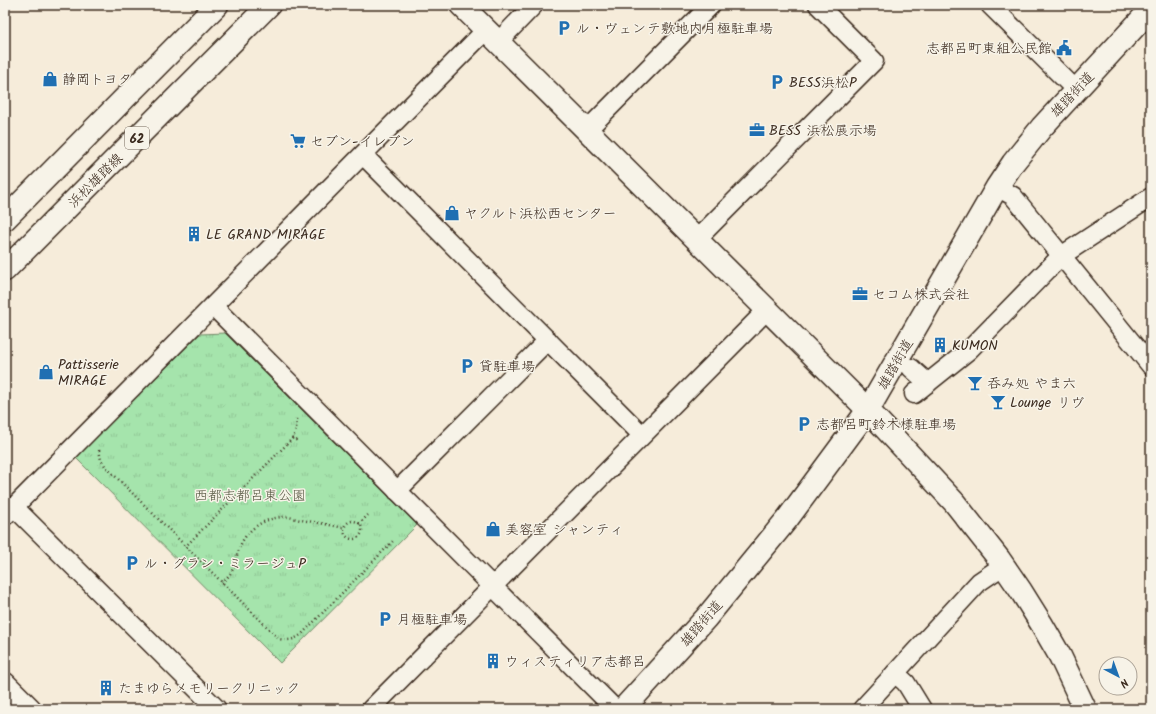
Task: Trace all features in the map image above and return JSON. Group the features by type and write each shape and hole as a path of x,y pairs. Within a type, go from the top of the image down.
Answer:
{"street":[{"name":"62","path":"5,219 217,5"},
{"name":"浜松雄踏線","path":"5,270 269,5"},
{"path":"461,5 868,410 954,502 1004,565 1041,623 1060,656 1085,709"},
{"path":"217,709 9,512 363,155 492,36 534,5"},
{"path":"586,130 711,5"},
{"path":"696,240 874,61 818,5"},
{"path":"990,5 1076,90"},
{"name":"雄踏街道","path":"623,709 706,618 761,552 868,410 997,187 1027,144 1151,9"},
{"path":"363,155 642,435"},
{"path":"997,187 1013,196 1151,366"},
{"path":"911,368 921,389 969,350 1061,256 1151,197"},
{"path":"213,306 615,709"},
{"path":"371,709 767,310"},
{"path":"397,491 548,340"},
{"path":"862,709 979,582 1004,565"},
{"path":"895,673 906,683 922,709"},
{"path":"7,689 30,709"}],"path":[{"path":"185,547 293,437 296,432 296,417"},
{"path":"293,437 298,442"},
{"path":"100,445 99,453 101,460 185,547 279,639 287,641 295,639 302,634 394,540"},
{"path":"359,524 368,515"},
{"path":"222,583 234,569 243,541 250,531 260,523 284,517 344,528"},
{"path":"351,521 355,521 362,528 362,533 355,539 350,539 344,533 344,528 346,524 351,521"}],"green space":[{"name":"西都志都呂東公園","path":"225,333 417,525 280,663 76,458 200,334"}],"place":[{"name":"ル・ヴェンテ敷地内月極駐車場","path":"564,28"},
{"name":"志都呂町東組公民館","path":"1064,48"},
{"name":"静岡トヨタ","path":"50,79"},
{"name":"BESS浜松P","path":"777,82"},
{"name":"BESS 浜松展示場","path":"757,130"},
{"name":"セブン-イレブン","path":"298,141"},
{"name":"ヤクルト浜松西センター","path":"452,213"},
{"name":"LE GRAND MIRAGE","path":"194,234"},
{"name":"セコム株式会社","path":"860,294"},
{"name":"KUMON","path":"940,345"},
{"name":"貸駐車場","path":"467,366"},
{"name":"Pattisserie MIRAGE","path":"46,372"},
{"name":"呑み処 やま六","path":"975,383"},
{"name":"Lounge リヴ","path":"998,402"},
{"name":"志都呂町鈴木様駐車場","path":"804,424"},
{"name":"美容室 シャンティ","path":"493,529"},
{"name":"ル・グラン・ミラージュP","path":"132,563"},
{"name":"月極駐車場","path":"385,619"},
{"name":"ウィスティリア志都呂","path":"493,661"},
{"name":"たまゆらメモリークリニック","path":"106,688"}]}
